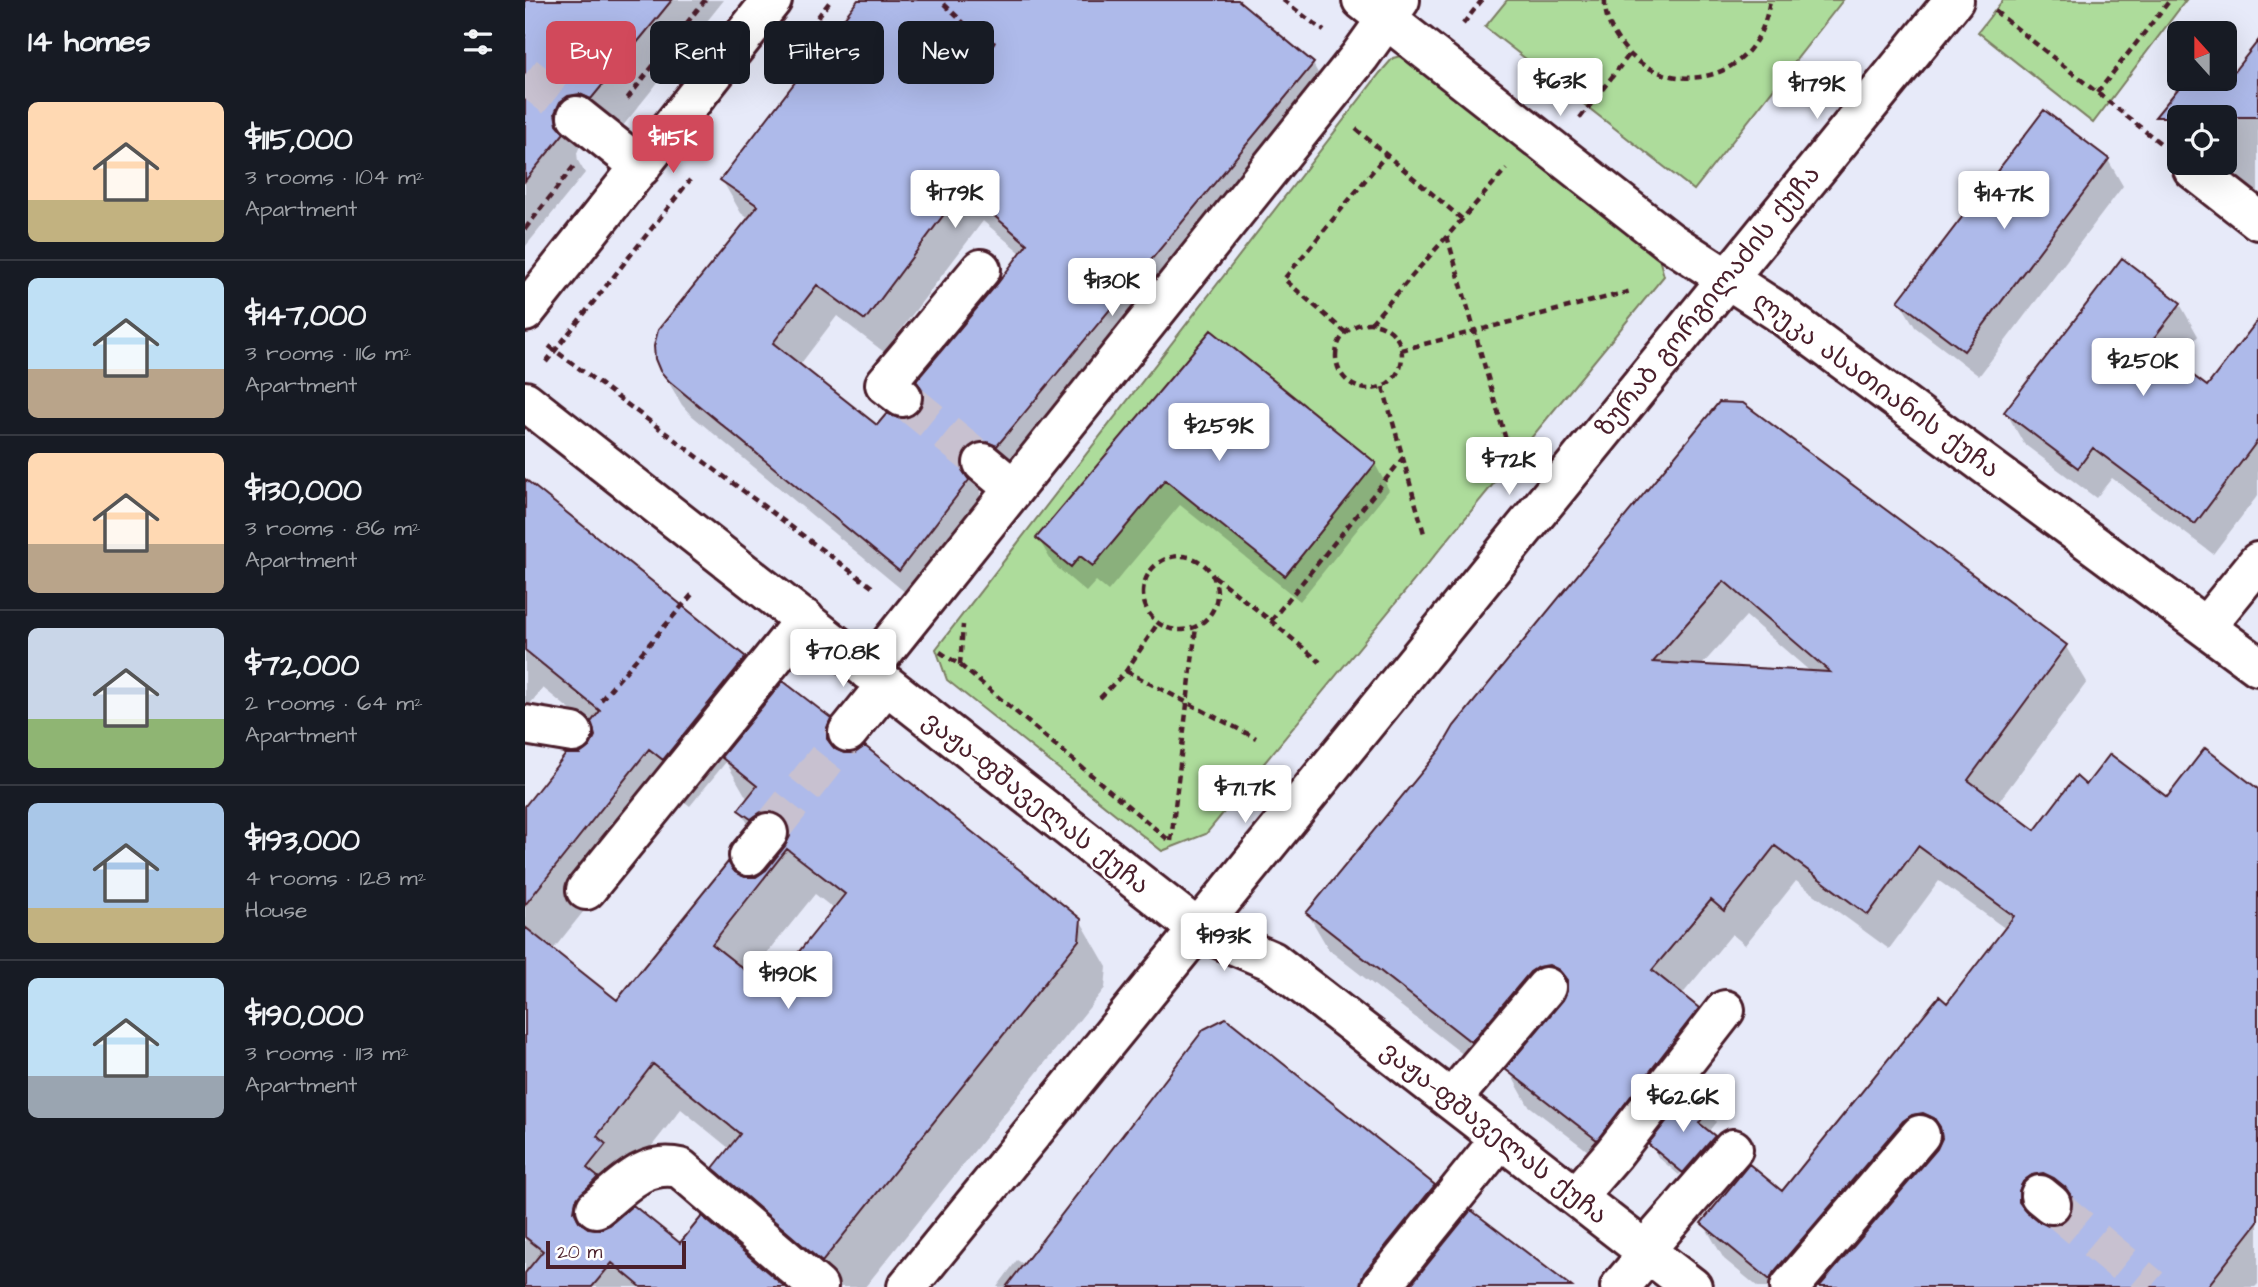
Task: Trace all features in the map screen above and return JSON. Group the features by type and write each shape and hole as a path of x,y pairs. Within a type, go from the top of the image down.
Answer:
{"street":[{"path":"525,312 771,0"},
{"name":"ზურაბ გორგილაძის ქუჩა","path":"907,1287 1695,315 1972,4"},
{"path":"848,732 877,678 1013,488 1360,56 1383,6"},
{"name":"ლუკა ასათიანის ქუჩა","path":"1383,6 1669,241 1777,311 2258,666"},
{"path":"577,116 641,167"},
{"path":"2201,175 2258,220"},
{"path":"902,397 885,384 981,268"},
{"name":"ვაჟა-ფშაველას ქუჩა","path":"525,401 1199,930 1272,961 1692,1287"},
{"path":"983,463 1013,488"},
{"path":"2206,626 2258,562"},
{"path":"586,890 805,620"},
{"path":"525,725 573,733"},
{"path":"1451,1100 1546,987"},
{"path":"1576,1197 1614,1153 1725,1010"},
{"path":"1790,1287 1920,1135"},
{"path":"1381,1287 1501,1138"},
{"path":"1620,1287 1733,1149"},
{"path":"596,1208 645,1170 665,1165 680,1168 818,1287"}],"path":[{"path":"1283,0 1327,33"},
{"path":"1605,0 1613,33 1629,55 1652,71 1678,78 1706,77 1732,66 1752,47 1766,24 1770,0"},
{"path":"2097,93 2170,0"},
{"path":"944,4 972,31 995,44"},
{"path":"1972,4 2097,93 2167,148"},
{"path":"1579,119 1629,55"},
{"path":"1353,127 1462,219"},
{"path":"1346,332 1284,279 1386,155"},
{"path":"1370,323 1506,169"},
{"path":"1447,236 1506,440"},
{"path":"1401,350 1631,291"},
{"path":"1370,323 1381,325 1397,339 1402,360 1398,371 1383,387 1361,389 1350,385 1343,377 1337,368 1335,357 1337,346 1346,332 1359,324 1370,323"},
{"path":"556,351 885,596"},
{"path":"1383,387 1425,537"},
{"path":"1271,621 1403,457"},
{"path":"1213,575 1217,600 1205,621 1181,630 1169,629 1150,615 1143,592 1151,570 1160,562 1183,556 1195,559 1320,662"},
{"path":"573,733 695,592"},
{"path":"1100,698 1126,671 1158,623"},
{"path":"936,649 960,665 1171,842 1196,626"},
{"path":"1126,671 1257,738"}],"green space":[{"path":"1507,0 1843,0 1694,190 1485,27"},
{"path":"2003,0 2186,0 2170,21 2167,21 2167,25 2093,123 1978,32"},
{"path":"1408,54 1658,255 1664,276 1206,834 1162,851 947,680 936,649 1380,73 1393,58"}],"building":[{"path":"525,0 672,0 655,21 650,21 650,27 636,44 636,21 546,21 546,84 603,84 591,99 580,94 568,96 560,102 555,113 557,125 564,133 525,181"},
{"path":"858,0 1238,0 1314,63 997,446 976,442 966,450 962,459 962,470 969,480 899,571 669,381 660,371 655,359 654,346 658,330 758,206 720,180 794,84 884,84 884,21 842,21","holes":["963,189 1027,244 916,381 922,389 924,399 919,411 910,417 900,419 887,413 877,425 773,343 817,285 865,320"]},
{"path":"2258,41 2258,117 2237,117 2237,105 2167,105 2167,117 2155,117 2176,91 2237,91 2237,68"},
{"path":"2044,110 2109,159 1964,351 1898,301"},
{"path":"2122,258 2181,303 2150,343 2207,386 2258,320 2258,440 2195,524 2093,448 2078,468 2004,412"},
{"path":"1211,330 1376,463 1285,576 1165,480 1093,566 1080,556 1071,567 1036,538"},
{"path":"1719,402 1743,403 2067,645 1968,780 2035,830 2076,776 2086,785 2110,754 2167,797 2205,748 2258,789 2258,1222 2207,1287 1819,1287 1937,1149 1942,1138 1940,1127 1934,1118 1923,1113 1912,1115 1903,1121 1773,1273 1770,1280 1701,1223 1749,1164 1782,1191 1939,996 1947,1003 2014,916 1918,846 1868,915 1775,846 1724,911 1711,900 1652,970 1699,1008 1597,1140 1505,1069 1563,1000 1567,991 1567,980 1559,970 1549,965 1530,972 1471,1042 1306,913 1440,750 1454,726","holes":["1724,581 1830,672 1653,662","2043,1173 2065,1187 2072,1197 2073,1207 2068,1217 2058,1225 2048,1226 2038,1221 2019,1202 2019,1191 2023,1182 2032,1175"]},
{"path":"525,479 746,657 663,760 649,749 525,905 525,806 566,754 580,754 590,746 595,736 591,722 600,711 525,650"},
{"path":"783,681 831,718 827,739 835,749 844,753 855,753 865,746 1081,919 1079,940 822,1262 713,1168 740,1134 653,1064 597,1136 606,1144 587,1168 598,1177 576,1200 574,1211 579,1221 588,1228 600,1229 610,1225 633,1205 680,1243 702,1216 785,1287 641,1287 612,1263 592,1287 525,1287 525,1273 543,1251 525,1237 525,927 617,1000 728,862 735,872 745,877 756,877 766,870 790,836 788,825 781,816 772,812 761,812 751,819 738,810 757,786 721,757","holes":["787,849 845,894 769,989 712,944"]},
{"path":"1226,1018 1435,1185 1364,1273 1360,1287 1006,1287 1204,1029"},
{"path":"1689,1093 1710,1108 1699,1123 1715,1136 1683,1173 1648,1144"},
{"path":"1471,1210 1572,1287 1409,1287"}],"tunnel":[{"path":"525,75 577,116"},
{"path":"902,397 983,463"},
{"path":"768,833 848,732"},
{"path":"2051,1204 2151,1287"}]}
